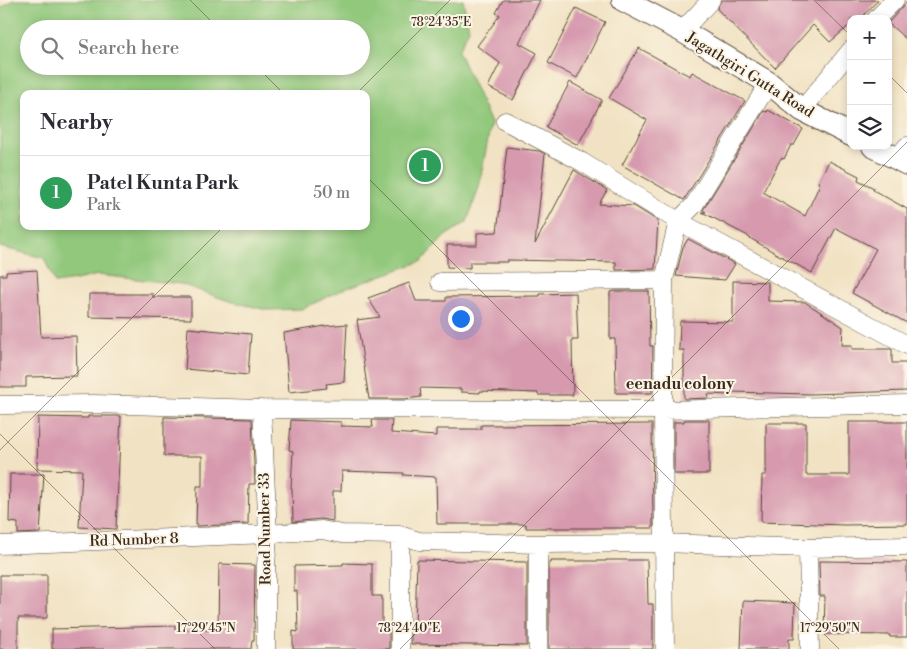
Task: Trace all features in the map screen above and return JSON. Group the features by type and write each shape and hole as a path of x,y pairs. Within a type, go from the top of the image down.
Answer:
{"street":[{"name":"Jagathgiri Gutta Road","path":"623,0 682,31 769,83 802,110 847,133"},
{"path":"682,31 711,0"},
{"path":"880,15 895,0"},
{"path":"802,110 847,55"},
{"path":"665,649 663,543 664,280 678,220 694,205 769,83"},
{"path":"505,121 582,162 678,220 907,344"},
{"path":"885,150 904,156"},
{"path":"440,282 664,280"},
{"path":"0,405 94,404 262,409 663,410 907,404"},
{"name":"Road Number 33","path":"262,409 268,534 266,649"},
{"name":"Rd Number 8","path":"0,545 322,530 342,534 400,535 419,541 538,544 663,543 808,548 907,546"},
{"path":"400,535 400,649"},
{"path":"538,544 538,649"},
{"path":"808,548 810,649"}],"green space":[{"path":"13,0 463,0 469,29 458,51 491,123 479,187 467,222 445,236 422,261 344,289 302,309 267,310 229,301 181,284 98,275 55,283 44,258 0,247 0,9"}],"building":[{"path":"503,0 540,0 519,43 537,53 513,100 488,87 500,63 477,46 500,15 496,13"},
{"path":"721,0 878,0 864,15 847,15 847,27 830,42 813,25 775,68 717,9"},
{"path":"907,2 907,40 892,27 892,19"},
{"path":"576,8 605,22 577,78 548,63"},
{"path":"639,48 690,76 692,72 745,101 684,200 622,165 647,120 609,98"},
{"path":"570,82 602,100 578,145 546,127"},
{"path":"768,110 803,129 794,145 791,145 784,159 781,158 763,192 805,216 829,161 859,176 858,180 907,209 907,323 852,293 876,249 836,228 812,273 702,212 706,212 703,210 764,111 767,112"},
{"path":"507,147 539,151 545,154 535,244 574,170 607,190 599,204 634,206 658,221 655,269 616,270 616,262 507,260 507,262 470,262 470,268 447,267 447,245 477,245 477,233 497,232"},
{"path":"688,239 735,264 725,280 676,276 683,247"},
{"path":"37,270 41,337 76,336 77,376 26,377 26,387 0,387 0,275 6,275 6,272"},
{"path":"733,281 768,282 768,301 805,302 843,327 842,345 852,345 852,349 892,349 892,363 907,363 907,391 810,394 731,392 731,395 708,394 709,398 684,399 684,350 679,350 680,321 733,322"},
{"path":"409,283 416,301 446,301 446,297 540,296 540,294 576,293 578,340 572,340 573,395 538,395 538,393 480,391 480,393 461,392 461,389 420,388 421,397 369,399 357,320 380,317 368,298"},
{"path":"649,291 650,346 653,346 652,393 616,393 615,339 610,339 610,292"},
{"path":"89,294 153,294 153,297 191,297 191,319 89,317"},
{"path":"347,324 344,382 326,384 327,388 289,392 284,333"},
{"path":"188,328 251,334 248,375 185,369"},
{"path":"88,416 121,416 116,529 79,527 82,470 37,469 38,417 88,418"},
{"path":"164,417 252,419 255,484 249,484 248,524 196,526 197,486 202,486 202,456 164,456"},
{"path":"291,420 341,422 341,426 373,427 372,420 392,420 391,433 436,436 436,429 481,429 481,425 652,424 653,528 526,528 526,524 437,524 436,477 403,475 404,473 342,471 341,491 333,491 333,521 321,519 293,522 291,488 293,451 289,450"},
{"path":"684,420 709,420 709,474 674,474 674,422 684,422"},
{"path":"849,422 907,422 907,524 844,525 761,522 762,475 766,475 766,423 806,423 806,475 849,475"},
{"path":"10,474 44,474 40,533 18,534 18,523 9,522"},
{"path":"417,560 527,562 527,646 411,644 411,628 415,628"},
{"path":"647,560 648,604 653,604 653,649 549,649 549,563 551,561"},
{"path":"819,561 907,562 907,637 824,634 825,596 820,596"},
{"path":"343,563 372,564 372,596 382,596 382,628 389,628 389,649 293,649 293,631 298,632 297,591 294,591 294,566 343,565"},
{"path":"219,564 255,565 254,640 252,640 251,649 52,649 52,629 175,626 175,630 218,630"},
{"path":"0,575 47,575 47,618 18,618 18,649 0,649"},
{"path":"743,601 795,603 794,639 789,639 789,649 741,649"}],"place":[{"name":"Patel Kunta Park","path":"425,166"}],"district":[{"name":"eenadu colony","path":"680,384"}]}
